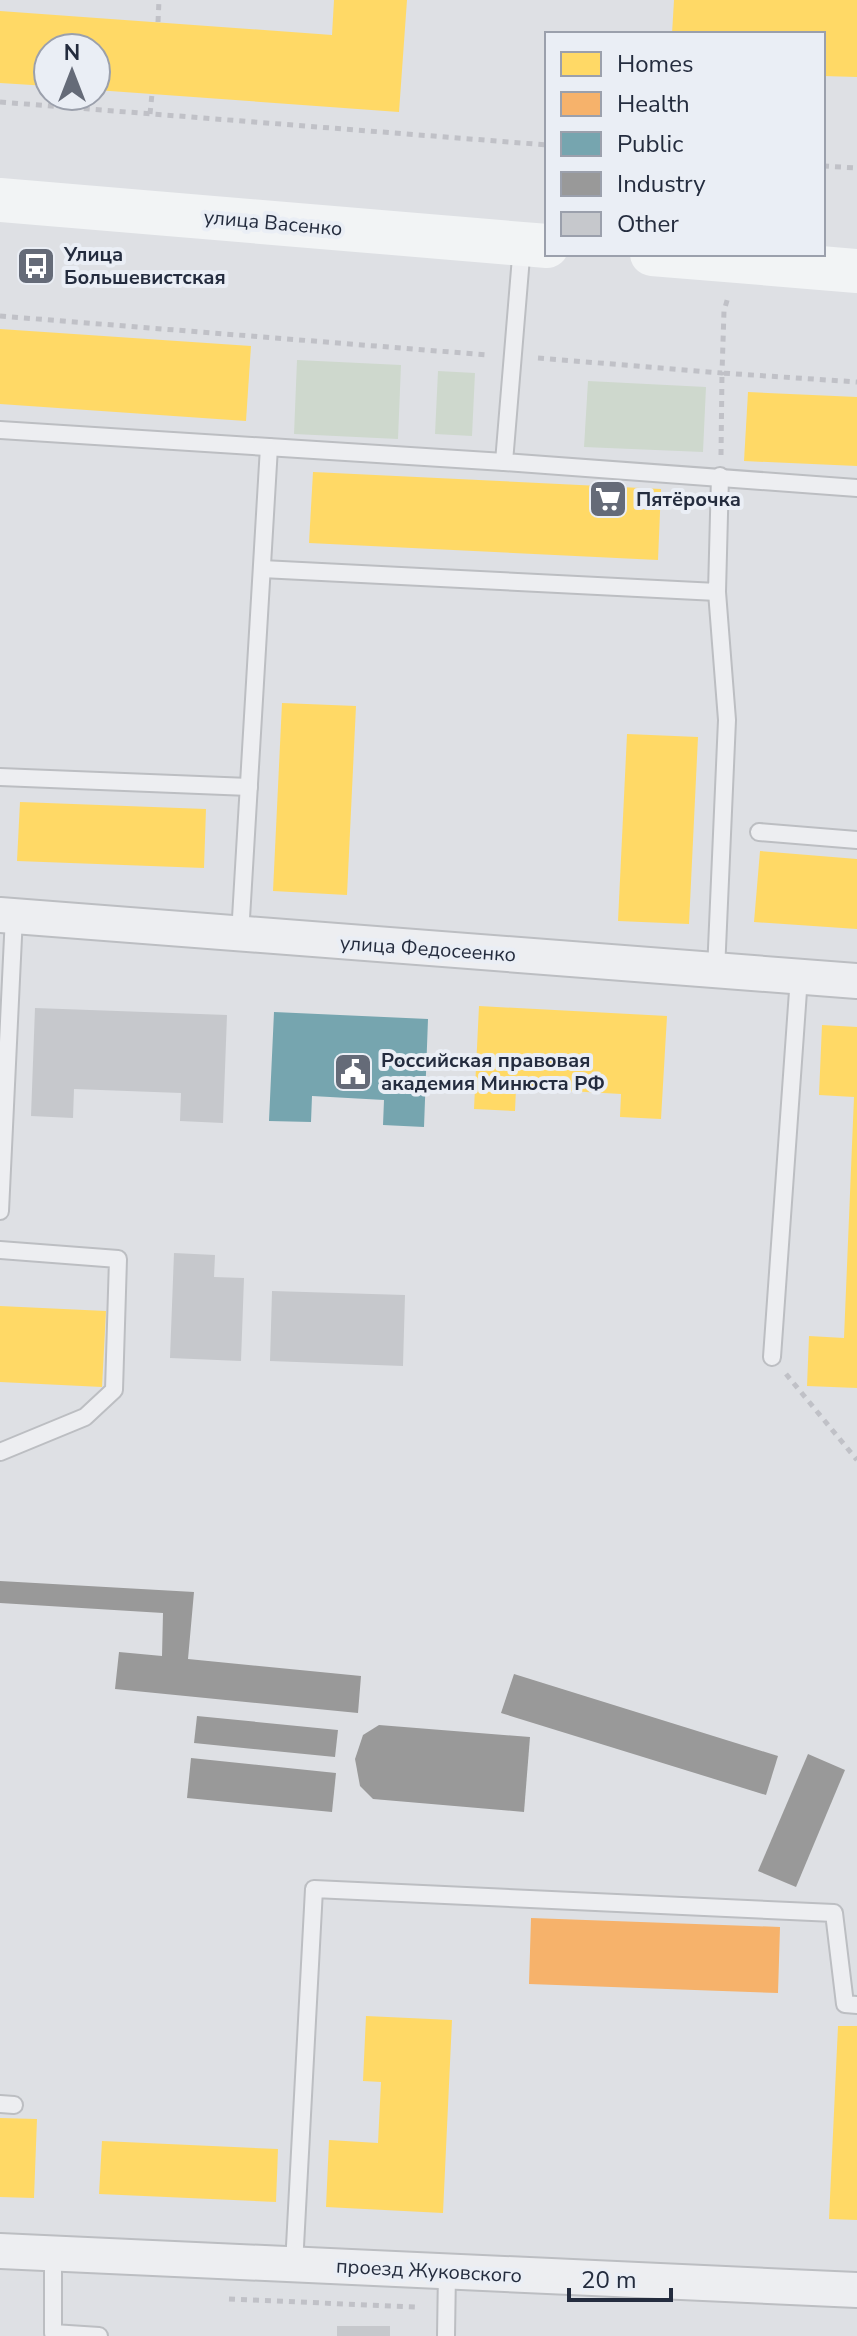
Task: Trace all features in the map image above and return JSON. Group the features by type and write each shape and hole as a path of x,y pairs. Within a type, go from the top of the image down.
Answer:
{"main road":[{"name":"улица Васенко","path":"0,200 535,245"},
{"path":"676,256 857,271"}],"street":[{"name":"улица Федосеенко","path":"7,915 857,981"},
{"name":"проезд Жуковского","path":"0,2251 857,2290"}],"lane":[{"path":"504,462 513,356 535,245"},
{"path":"0,430 720,476 857,488"},
{"path":"240,935 269,447"},
{"path":"716,971 727,720 717,592 720,476"},
{"path":"262,569 717,592"},
{"path":"0,777 249,787"},
{"path":"759,832 857,840"},
{"path":"0,1211 7,915"},
{"path":"772,1357 799,977"},
{"path":"0,1250 118,1259 114,1390 85,1417 0,1452"},
{"path":"294,2265 314,1889 834,1913 845,2004 857,2005"},
{"path":"53,2254 53,2333 99,2336"},
{"path":"446,2336 447,2271"}],"path":[{"path":"158,22 159,0"},
{"path":"150,114 152,94"},
{"path":"0,102 545,145"},
{"path":"825,166 857,168"},
{"path":"720,476 724,311"},
{"path":"0,316 857,382"},
{"path":"772,1357 857,1460"}],"shaded area":[{"path":"297,360 401,365 398,439 294,434"},
{"path":"438,371 475,373 472,436 435,434"},
{"path":"588,381 706,387 703,452 584,447"}],"building: Homes":[{"path":"334,0 407,0 399,112 112,91 112,32 32,32 32,85 0,83 0,11 332,35"},
{"path":"674,0 857,0 857,77 825,76 825,32 672,32"},
{"path":"0,329 251,346 246,421 0,404"},
{"path":"748,392 857,397 857,466 744,461"},
{"path":"313,472 661,489 658,560 309,543"},
{"path":"282,703 356,706 347,895 273,891"},
{"path":"627,734 698,737 689,924 618,921"},
{"path":"20,802 206,809 204,868 17,861"},
{"path":"760,851 857,859 857,929 754,922"},
{"path":"479,1006 667,1016 661,1119 620,1117 621,1094 516,1088 515,1111 474,1109"},
{"path":"822,1025 857,1027 857,1388 807,1386 809,1336 844,1338 854,1097 819,1095"},
{"path":"0,1306 106,1311 102,1387 0,1382"},
{"path":"366,2016 452,2020 443,2213 326,2207 329,2140 378,2143 381,2082 363,2081"},
{"path":"838,2026 857,2026 857,2220 829,2219"},
{"path":"0,2118 37,2119 34,2198 0,2197"},
{"path":"102,2141 278,2149 276,2202 99,2194"}],"building: Health":[{"path":"531,1918 780,1927 778,1993 529,1984"}],"building: Public":[{"path":"274,1012 428,1019 424,1127 383,1125 384,1100 312,1096 311,1122 269,1121"}],"building: Industry":[{"path":"0,1581 194,1592 188,1659 361,1676 358,1713 115,1689 119,1652 162,1656 163,1613 0,1603"},
{"path":"514,1674 778,1756 766,1795 501,1713"},
{"path":"197,1716 338,1730 335,1757 194,1743"},
{"path":"379,1725 530,1737 524,1812 373,1799 360,1786 355,1759 363,1735"},
{"path":"808,1754 845,1770 796,1887 758,1871"},
{"path":"191,1758 336,1773 332,1812 187,1798"}],"building: Other":[{"path":"35,1008 227,1015 223,1123 180,1121 181,1093 74,1089 73,1118 31,1116"},
{"path":"174,1253 215,1255 214,1277 244,1278 241,1361 170,1358"},
{"path":"272,1291 405,1295 403,1366 270,1361"},
{"path":"337,2326 390,2326 390,2336 337,2336"}],"place":[{"name":"Улица Большевистская","path":"36,266"},
{"name":"Пятёрочка","path":"608,499"},
{"name":"Российская правовая академия Минюста РФ","path":"353,1072"}]}
